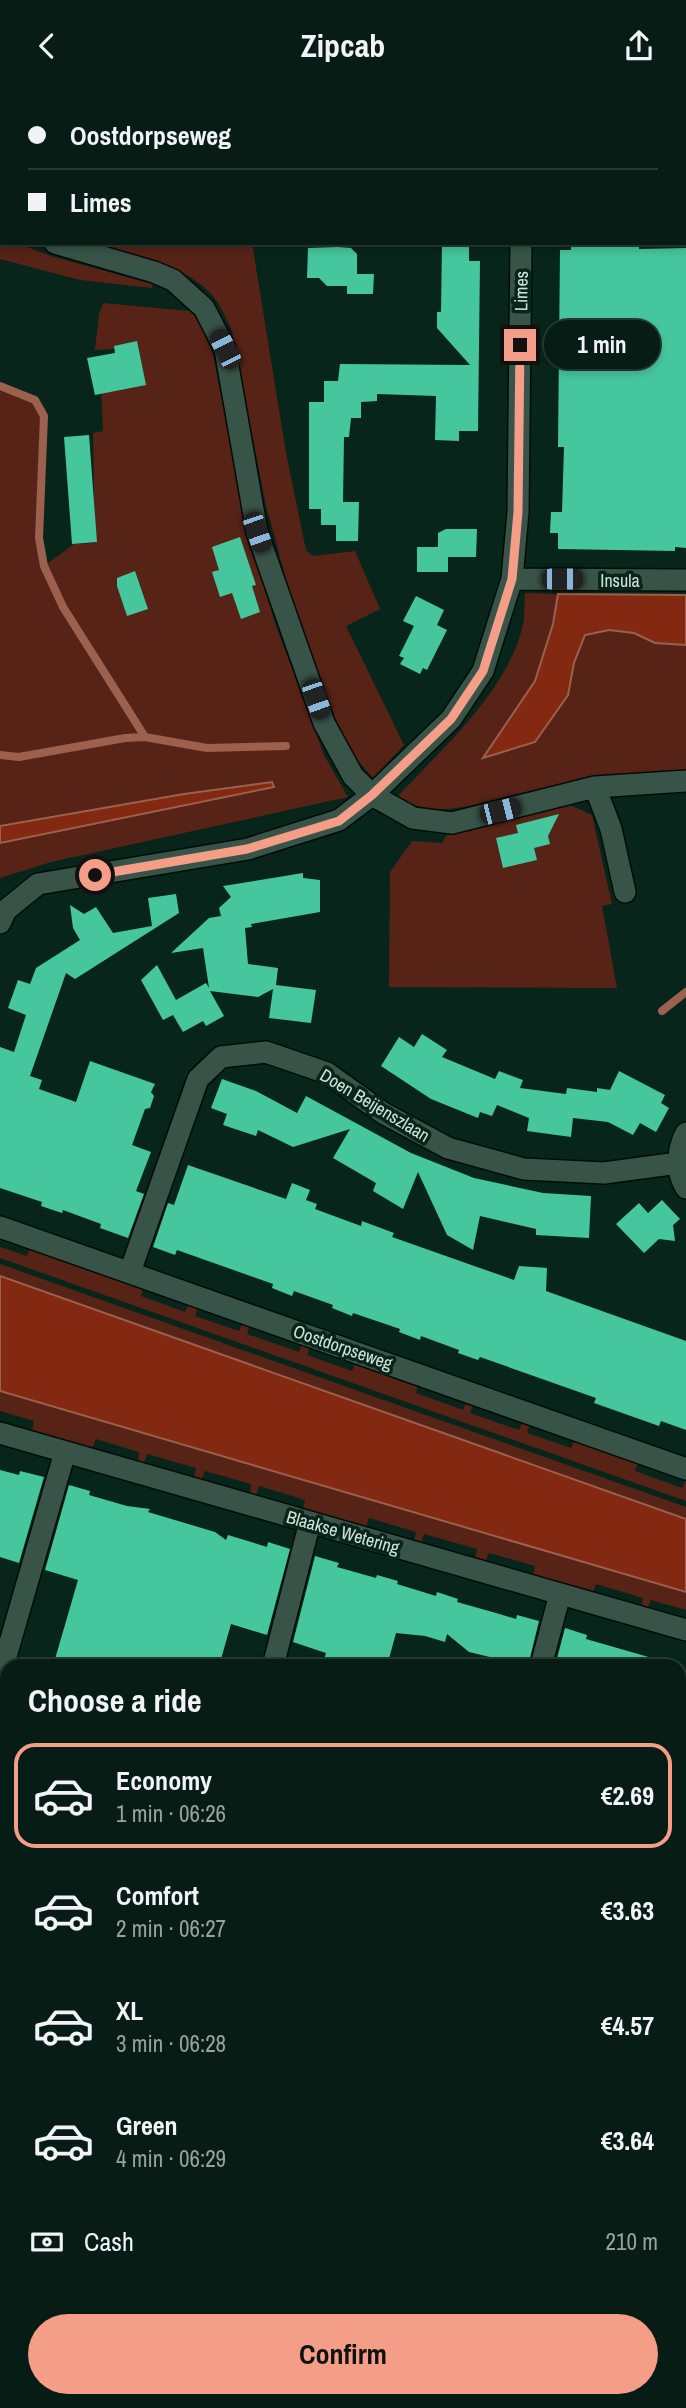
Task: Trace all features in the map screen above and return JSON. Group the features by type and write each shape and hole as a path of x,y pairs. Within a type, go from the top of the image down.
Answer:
{"street":[{"path":"62,245 173,280 204,308 225,349 257,532 324,723 353,776 372,795 413,818 452,823 595,787 686,781"},
{"name":"Limes","path":"0,923 6,910 38,884 247,849 339,821 372,795 451,719 483,671 512,579 518,512 521,245"},
{"name":"Insula","path":"512,579 686,580"},
{"path":"595,787 611,829 625,891"},
{"name":"Doen Beijenszlaan","path":"130,1272 198,1079 221,1057 266,1052 327,1073 383,1113 448,1148 524,1169 604,1173 678,1163"},
{"path":"686,1133 678,1163 686,1188"},
{"name":"Oostdorpseweg","path":"0,1227 686,1469"},
{"name":"Blaakse Wetering","path":"0,1433 686,1630"},
{"path":"5,1659 65,1452"},
{"path":"275,1659 310,1522"},
{"path":"543,1659 560,1594"}],"shaded area":[{"path":"0,245 21,245 152,284 152,288 80,280 0,259"},
{"path":"96,245 252,245 286,453 306,550 313,556 355,551 380,609 346,626 404,745 373,778 347,748 289,590 266,506 232,331 217,301 198,282 153,261"},
{"path":"103,303 190,311 199,320 213,354 248,535 276,626 324,755 348,797 51,862 0,878 0,843 273,786 272,782 184,794 0,826 0,386 35,400 44,416 39,538 44,566 74,544 95,543 93,433 103,431 101,390 133,348 95,350"},
{"path":"525,593 558,594 553,624 535,681 484,758 535,742 568,695 574,663 584,635 609,630 634,633 655,643 686,645 686,771 595,778 459,808 428,808 397,797 471,718 503,673 523,625"},
{"path":"558,594 686,595 686,645 655,643 634,633 609,630 585,635 574,663 568,695 535,742 483,758 535,681 553,624"},
{"path":"272,782 274,787 0,843 0,826 184,794"},
{"path":"570,805 592,815 612,904 602,906 617,988 389,987 390,872 412,841 442,843 450,830"},
{"path":"0,1247 27,1256 30,1247 143,1287 141,1296 185,1312 189,1303 198,1306 195,1316 239,1331 243,1322 250,1325 247,1334 299,1352 302,1343 310,1346 307,1355 352,1371 356,1362 418,1384 416,1393 463,1410 467,1401 473,1404 470,1413 519,1430 523,1421 530,1424 527,1433 571,1448 575,1439 638,1462 635,1471 682,1488 686,1479 686,1501 0,1258"},
{"path":"0,1264 686,1507 686,1519 0,1276"},
{"path":"0,1276 686,1519 686,1592 0,1391"},
{"path":"0,1391 686,1592 686,1610 651,1600 647,1609 641,1607 643,1598 596,1584 593,1593 533,1576 535,1566 489,1553 485,1562 475,1559 477,1549 424,1534 421,1543 414,1542 416,1532 369,1518 366,1527 303,1509 305,1500 259,1486 256,1495 250,1494 251,1484 205,1471 201,1480 194,1477 196,1468 147,1454 144,1463 138,1461 139,1452 96,1439 92,1448 32,1431 34,1421 0,1411"}],"building":[{"path":"442,245 469,245 469,261 480,261 478,431 459,431 459,441 435,440 436,396 377,394 377,401 361,402 361,418 351,418 349,437 344,437 343,502 359,502 358,541 336,541 336,525 321,525 321,509 309,509 309,402 324,402 324,381 338,381 340,364 470,365 437,328 437,312 441,312"},
{"path":"571,245 639,245 639,249 686,248 686,548 675,547 675,551 558,549 558,533 550,533 551,512 562,512 564,447 558,447 560,250 571,250"},
{"path":"308,248 351,248 357,254 357,274 374,274 373,294 347,294 347,286 327,286 319,278 307,278"},
{"path":"137,341 146,385 95,395 87,358 115,353 114,346"},
{"path":"89,435 97,542 72,544 64,437"},
{"path":"446,529 477,529 476,557 448,557 448,572 417,572 417,547 438,547 438,533"},
{"path":"240,537 256,585 252,586 260,612 241,619 232,593 220,597 212,572 219,570 212,547"},
{"path":"135,571 148,609 127,616 117,578"},
{"path":"416,596 444,610 437,625 447,630 427,670 423,668 420,674 400,664 404,658 399,656 414,626 403,621"},
{"path":"559,814 548,836 550,844 534,848 537,860 503,868 496,838 518,833 516,825"},
{"path":"303,873 303,878 320,880 320,912 251,924 252,927 245,928 248,964 278,968 276,985 316,990 311,1023 269,1018 273,989 258,997 210,991 224,1016 206,1026 203,1021 183,1032 173,1015 163,1020 141,980 157,965 176,1000 206,983 209,988 203,948 171,953 209,918 221,916 219,908 231,897 223,886"},
{"path":"176,894 179,913 75,979 66,973 30,1076 42,1080 39,1089 76,1102 90,1061 155,1084 151,1092 154,1096 150,1108 145,1109 132,1145 151,1152 136,1191 144,1194 128,1238 100,1228 101,1224 63,1210 62,1213 41,1206 42,1202 0,1188 0,1047 14,1052 26,1015 8,1008 18,980 30,984 36,968 80,940 73,928 70,905 84,914 96,907 113,933 152,926 148,898"},
{"path":"422,1034 447,1050 442,1057 495,1079 499,1071 523,1080 520,1088 566,1094 567,1088 597,1092 597,1088 610,1090 619,1071 665,1095 661,1103 669,1108 656,1132 640,1123 633,1135 608,1122 573,1118 571,1137 527,1131 529,1118 497,1105 492,1116 480,1112 478,1118 431,1099 381,1066 399,1037 414,1047"},
{"path":"222,1079 256,1091 297,1113 306,1096 411,1153 474,1178 543,1193 591,1196 589,1238 536,1235 536,1229 480,1216 473,1250 447,1235 418,1172 403,1209 373,1191 376,1183 333,1158 350,1129 293,1147 258,1130 256,1136 223,1125 227,1114 211,1108"},
{"path":"188,1165 286,1199 292,1183 310,1190 306,1200 317,1204 315,1209 361,1226 362,1221 394,1233 392,1237 514,1280 519,1266 547,1268 546,1291 686,1341 686,1430 661,1421 659,1426 594,1403 596,1398 480,1357 478,1360 458,1353 459,1350 421,1336 420,1340 399,1332 400,1329 353,1313 352,1316 332,1308 333,1305 294,1291 292,1296 272,1288 273,1284 177,1250 175,1255 153,1247 168,1203 174,1205"},
{"path":"662,1200 680,1219 673,1225 675,1241 659,1239 644,1253 616,1224 639,1203 648,1213"},
{"path":"0,1470 19,1475 20,1471 44,1477 19,1563 0,1557"},
{"path":"69,1485 90,1491 89,1495 127,1506 150,1509 148,1512 215,1532 226,1540 228,1535 267,1547 268,1542 290,1549 267,1635 231,1624 221,1659 55,1659 78,1580 45,1570"},
{"path":"315,1556 339,1563 337,1567 398,1581 397,1584 436,1596 437,1592 458,1599 457,1602 516,1619 517,1615 539,1621 530,1659 498,1659 469,1652 447,1634 445,1642 425,1636 396,1633 389,1659 324,1659 326,1653 293,1642"},
{"path":"565,1628 587,1635 586,1639 656,1659 557,1659"}],"waterway":[{"path":"0,386 35,400 44,416 39,538 44,566 63,607 145,737"},
{"path":"0,755 19,757 125,738 145,737 207,748 286,746"},
{"path":"662,1011 686,992"}],"route":[{"path":"95,875 247,849 339,821 372,795 451,719 483,671 512,579 518,512 520,345"}]}
